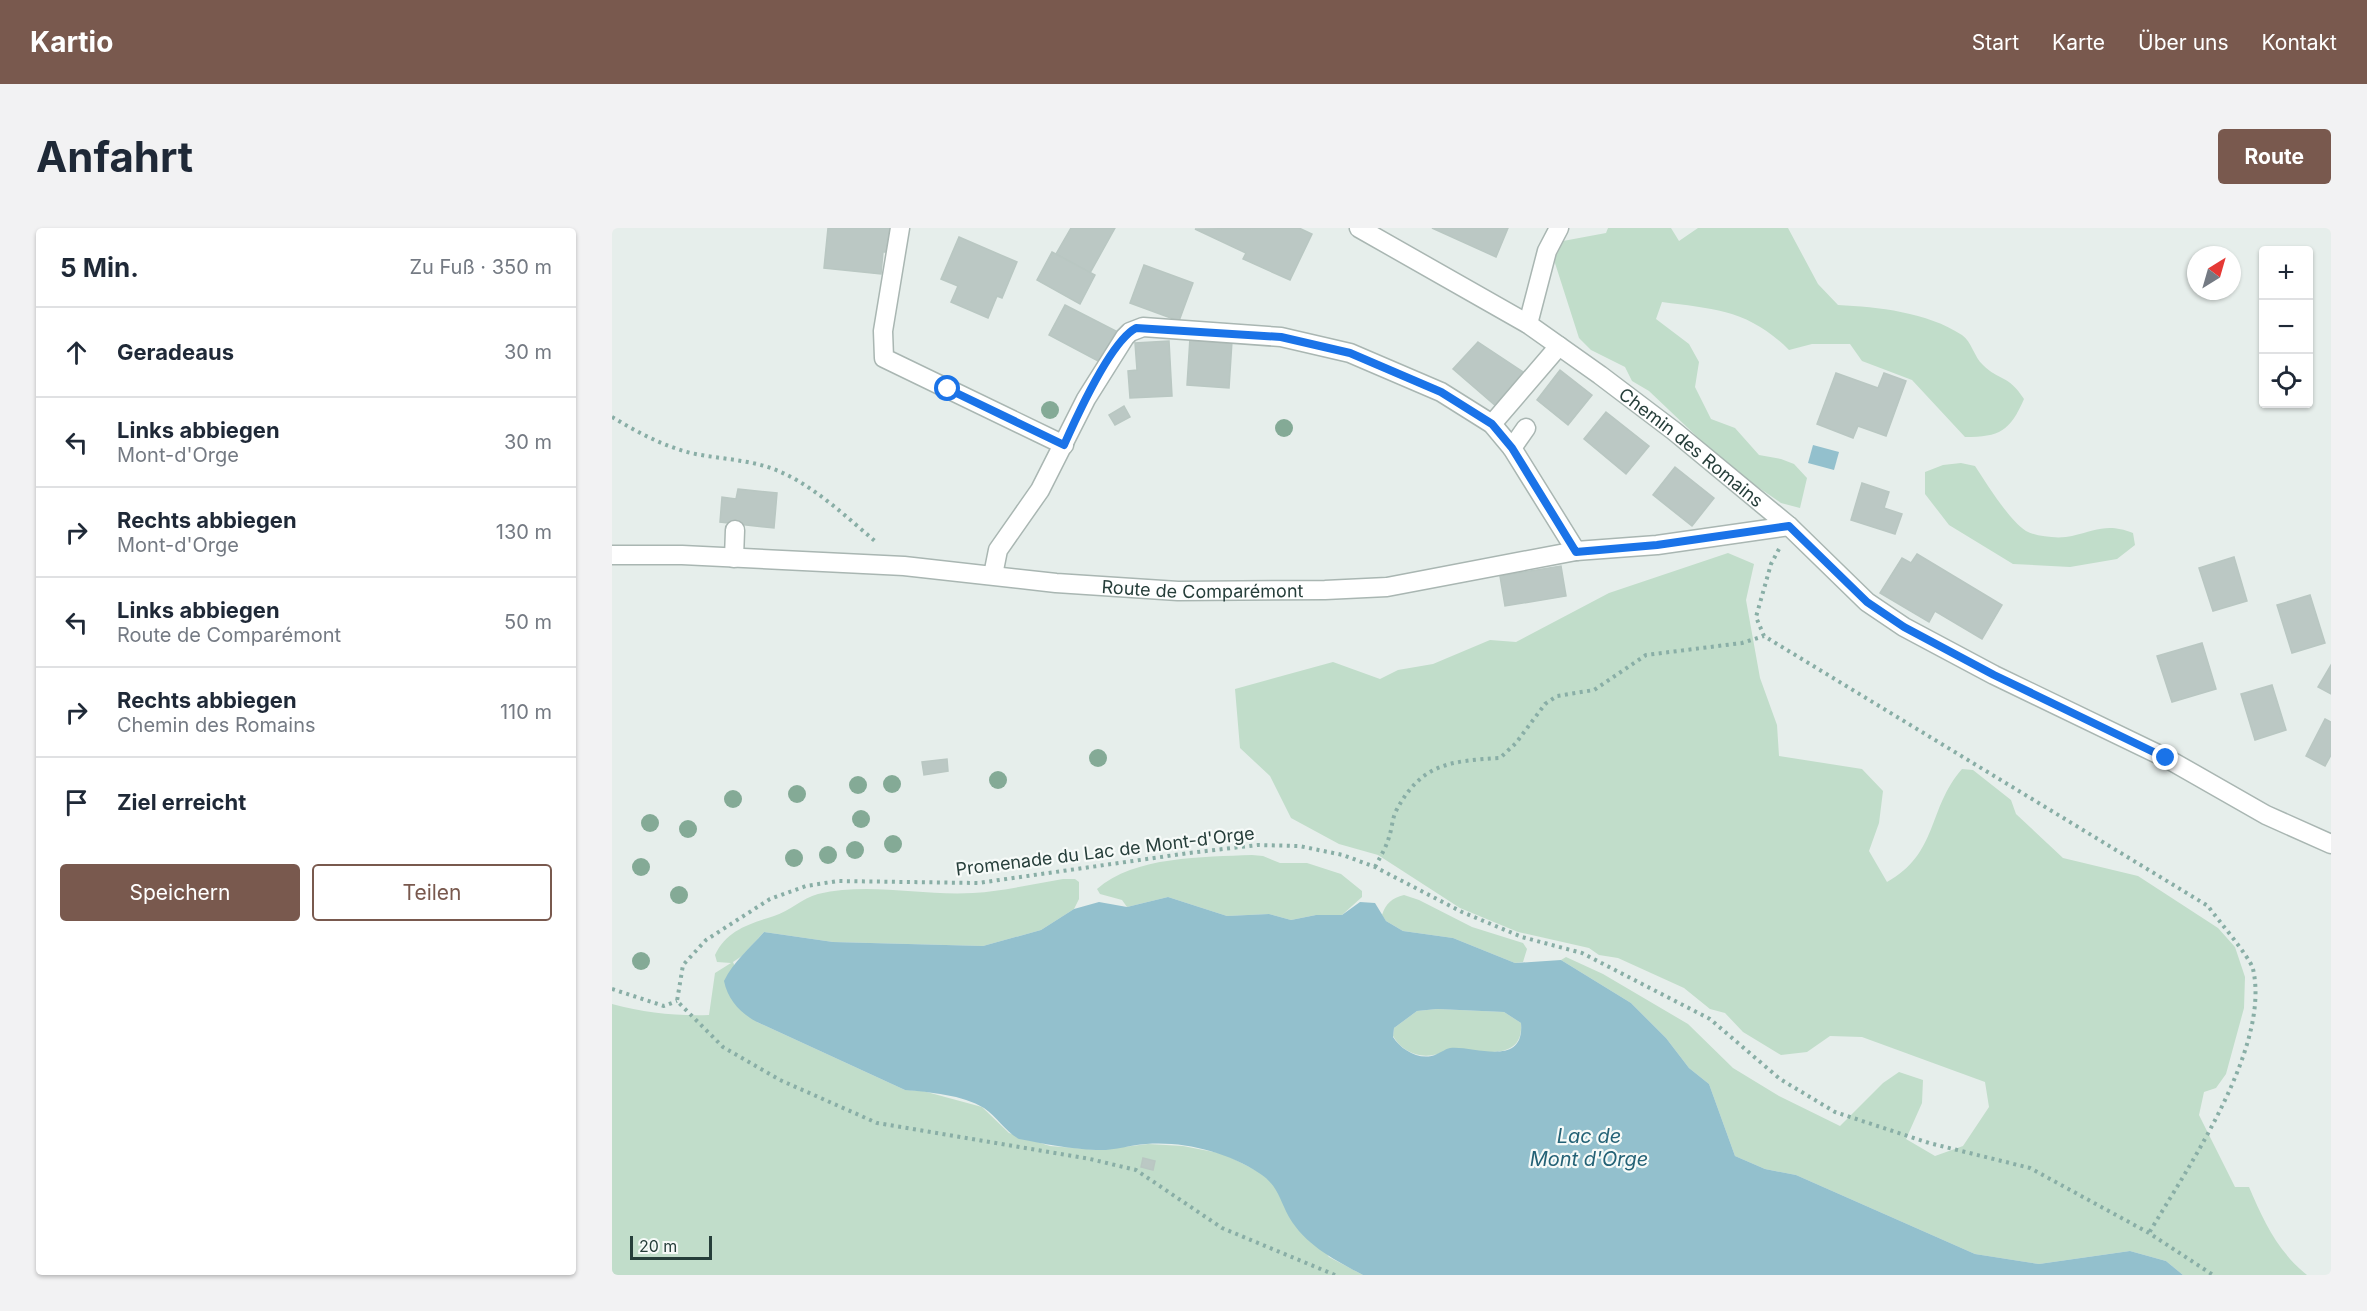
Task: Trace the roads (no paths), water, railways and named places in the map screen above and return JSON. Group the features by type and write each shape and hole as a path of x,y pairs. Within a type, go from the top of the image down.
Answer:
{"street":[{"path":"900,228 883,331 884,358 1064,445"},
{"name":"Chemin des Romains","path":"1359,228 1528,324 1559,346 1674,431 1789,526 1867,602 1904,627 1994,675 2166,758 2266,815 2331,844"},
{"path":"1528,324 1547,251 1559,228"},
{"path":"993,575 998,550 1040,490 1086,399 1125,337 1130,332 1143,327 1281,337 1350,353 1441,392 1492,424 1512,448 1576,552"},
{"path":"1492,424 1559,346"},
{"path":"1512,448 1526,428"},
{"name":"Route de Comparémont","path":"612,555 904,566 1056,583 1178,591 1356,589 1438,579 1576,552 1657,545 1789,526"},
{"path":"734,558 735,530"}],"water":[{"path":"1813,445 1839,452 1834,470 1808,463"},
{"name":"Lac de Mont d'Orge","path":"1168,897 1227,916 1269,914 1291,920 1316,915 1342,915 1360,902 1375,903 1386,921 1403,931 1453,938 1515,963 1561,960 1631,1003 1666,1038 1689,1068 1709,1084 1735,1156 1765,1169 1796,1175 1975,1254 2039,1264 2130,1251 2166,1261 2183,1275 1363,1275 1332,1258 1304,1236 1289,1217 1270,1182 1259,1173 1233,1159 1190,1146 1175,1144 1146,1144 1096,1150 1019,1139 989,1112 976,1104 946,1095 905,1090 757,1022 736,1005 728,994 724,981 737,961 764,932 833,942 983,946 1041,930 1074,909 1099,902 1127,907","holes":["1437,1009 1504,1012 1521,1023 1520,1037 1515,1046 1506,1050 1495,1052 1450,1048 1424,1057 1406,1050 1393,1037 1394,1028 1417,1011"]}]}
